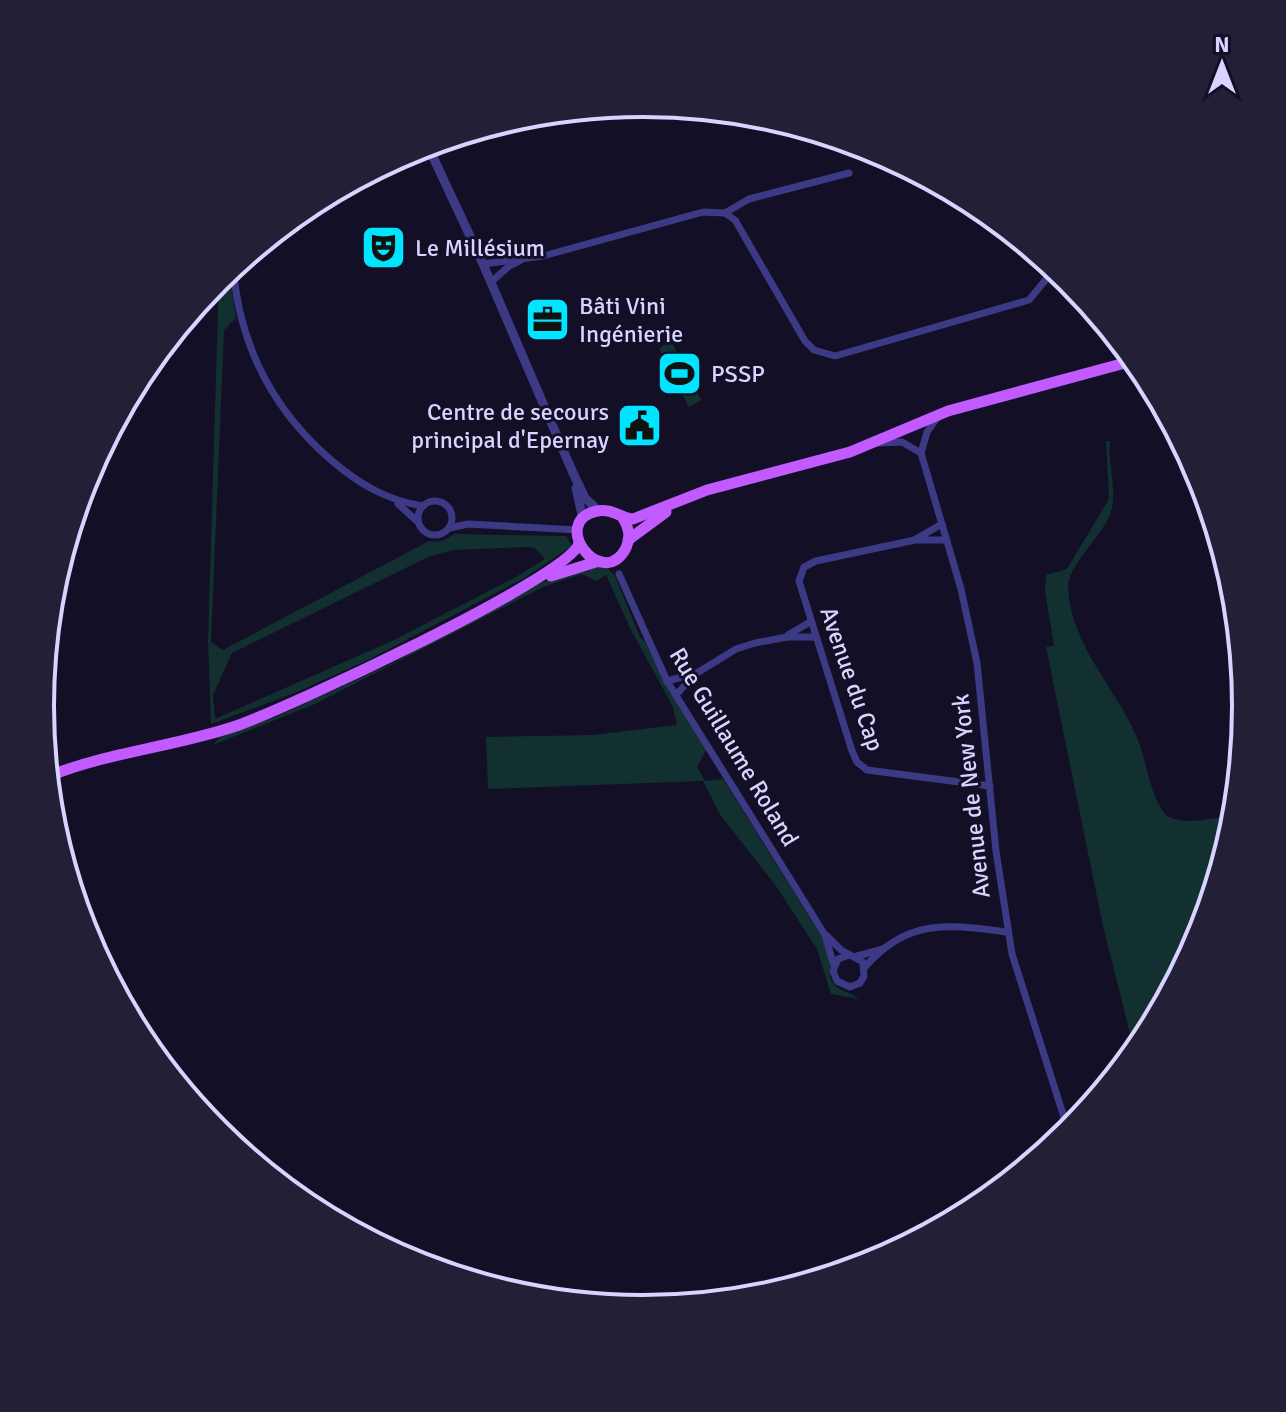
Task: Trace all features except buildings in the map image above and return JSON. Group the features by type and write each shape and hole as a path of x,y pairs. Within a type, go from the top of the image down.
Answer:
{"main road":[{"path":"528,585 576,550 581,524 598,510 633,519 707,490 828,459 869,445 941,413 1122,364"},
{"path":"58,774 254,719 349,677 528,585 577,566 611,560 679,502"},
{"path":"623,518 629,532 626,546"},
{"path":"579,544 585,554 601,561"}],"street":[{"path":"433,156 573,473 585,498 598,510"},
{"path":"725,213 749,199 849,173"},
{"path":"483,264 523,259 703,212 725,213 735,220 805,341 824,354 835,356 1029,300 1047,278"},
{"path":"491,282 523,259"},
{"path":"235,282 245,336 273,396 293,423 339,467 375,492 397,502 423,506 438,502 468,524"},
{"path":"869,445 902,442 921,453 927,432 941,413"},
{"name":"Avenue de New York","path":"921,453 961,589 977,663 996,851 1008,932 1030,1014 1064,1117"},
{"path":"397,502 424,531 434,535 468,524 581,524 573,473"},
{"path":"418,522 423,506"},
{"path":"449,528 450,512"},
{"path":"915,540 942,524"},
{"path":"915,540 947,540"},
{"name":"Avenue du Cap","path":"915,540 809,563 801,571 799,581 810,622 852,751 861,767 990,786"},
{"path":"601,561 619,574 626,546"},
{"name":"Rue Guillaume Roland","path":"619,574 667,681 825,935 834,966"},
{"path":"787,637 810,622"},
{"path":"676,695 697,673 736,649 787,637 815,637"},
{"path":"667,681 697,673"},
{"path":"885,948 838,959 834,966 837,981 850,987 862,980 865,967 885,948 929,927 949,925 1008,932"},
{"name":"Rue Guillaume Roland","path":"825,935 852,955"},
{"path":"852,955 865,967"}],"green space":[{"path":"231,286 236,318 224,330 211,642 223,650 429,541 436,542 454,534 566,536 572,546 526,577 368,660 292,694 211,724 208,640 218,299","holes":["526,547 535,548 545,559 392,641 215,719 213,695 232,653 428,557 454,550"]},
{"name":"PSSP","path":"671,341 701,400 689,407 659,348"},
{"path":"1106,441 1110,441 1113,500 1108,519 1069,579 1071,608 1077,628 1138,740 1154,794 1163,812 1184,821 1222,818 1201,895 1187,931 1153,1001 1131,1036 1103,926 1046,647 1054,646 1045,591 1046,575 1067,569 1109,499"},
{"path":"591,563 607,567 615,576 640,637 706,750 697,767 705,781 723,779 823,939 830,957 831,980 837,987 859,999 831,994 817,949 776,886 719,813 703,781 488,789 486,737 592,735 677,725 673,707 631,630 606,575 596,581 582,574 543,587 315,704 213,745 220,737 278,716 397,661 432,639 541,583"}],"place":[{"name":"Le Millésium","path":"384,248"},
{"name":"Bâti Vini Ingénierie","path":"548,320"},
{"name":"PSSP","path":"680,374"},
{"name":"Centre de secours principal d'Epernay","path":"640,426"}]}
